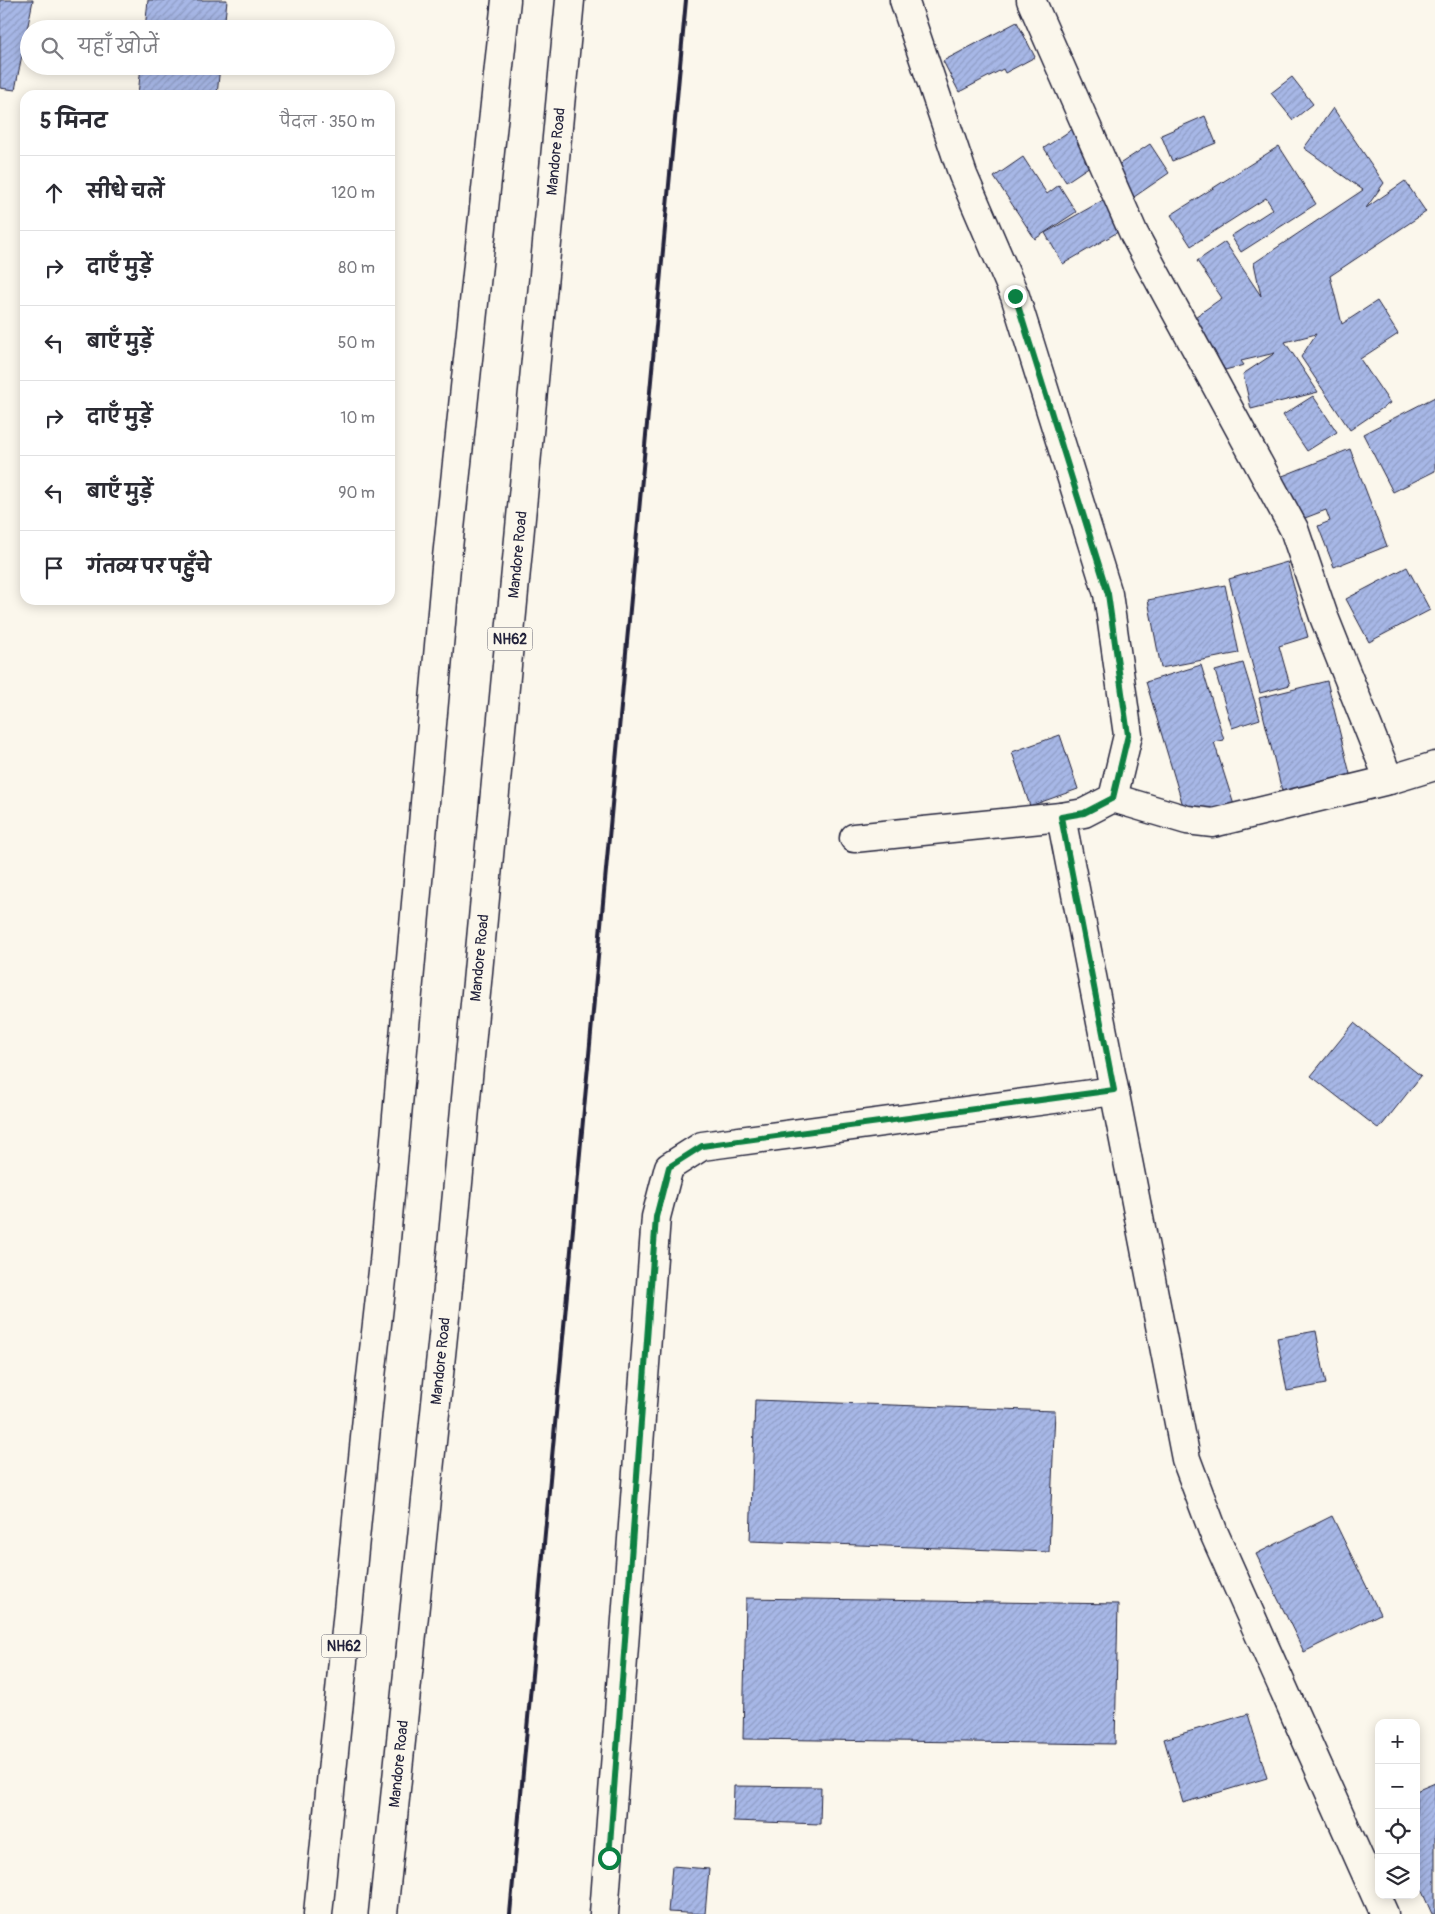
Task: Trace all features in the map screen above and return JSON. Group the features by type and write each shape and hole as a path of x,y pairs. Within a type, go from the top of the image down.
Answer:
{"main road":[{"name":"NH62","path":"318,1914 370,1377 384,1262 446,566 506,0"},
{"name":"Mandore Road","path":"383,1914 449,1278 570,0"},
{"path":"904,0 962,175 1015,296 1108,594 1128,735 1113,798"},
{"path":"1032,0 1134,234 1294,529 1324,617 1389,780"},
{"path":"854,838 1061,817 1084,813 1113,798 1187,820 1214,823 1389,780 1435,766"},
{"path":"1061,817 1186,1459 1213,1531 1384,1914"},
{"path":"604,1914 656,1217 669,1167 702,1146 1114,1090"}],"building":[{"path":"0,0 33,0 29,20 20,20 20,65 15,90 0,88"},
{"path":"148,0 227,0 225,20 146,20"},
{"path":"1017,22 1035,57 1005,73 1003,69 959,92 943,61"},
{"path":"140,75 219,75 218,90 139,90"},
{"path":"1292,77 1313,104 1293,120 1271,93"},
{"path":"1333,108 1384,183 1366,208 1405,181 1426,212 1330,276 1342,324 1377,301 1398,334 1360,359 1390,403 1350,430 1301,357 1316,334 1285,342 1318,392 1251,409 1243,374 1275,353 1241,361 1244,365 1225,370 1192,319 1222,298 1197,261 1225,242 1261,296 1254,263 1363,190 1304,148"},
{"path":"1205,116 1216,143 1172,161 1161,135"},
{"path":"1074,128 1096,162 1066,182 1044,148"},
{"path":"1150,144 1169,173 1134,197 1115,167"},
{"path":"1279,146 1316,204 1241,252 1231,236 1273,209 1266,198 1191,246 1171,215"},
{"path":"1023,157 1047,194 1059,185 1076,212 1035,239 994,177"},
{"path":"1105,199 1123,229 1063,264 1045,233"},
{"path":"1313,396 1337,432 1307,451 1283,415"},
{"path":"1435,397 1435,471 1393,492 1363,434"},
{"path":"1350,449 1387,546 1334,567 1318,526 1330,521 1326,510 1297,521 1280,477"},
{"path":"1287,562 1308,637 1279,646 1290,685 1260,693 1229,579"},
{"path":"1407,567 1430,610 1369,642 1346,599"},
{"path":"1225,585 1239,653 1161,668 1148,600"},
{"path":"1243,663 1260,719 1232,728 1215,671"},
{"path":"1201,665 1224,740 1214,742 1234,805 1187,819 1146,682"},
{"path":"1327,681 1351,778 1283,795 1259,698"},
{"path":"1060,735 1078,789 1030,806 1012,752"},
{"path":"1354,1023 1421,1076 1379,1129 1311,1076"},
{"path":"1316,1331 1326,1384 1287,1391 1277,1338"},
{"path":"755,1400 1055,1411 1049,1552 750,1541"},
{"path":"1332,1516 1380,1614 1304,1652 1256,1554"},
{"path":"746,1598 1118,1604 1115,1744 743,1739"},
{"path":"1248,1714 1267,1778 1183,1803 1164,1739"},
{"path":"1435,1783 1435,1914 1432,1914 1420,1887 1420,1789"},
{"path":"734,1786 821,1787 820,1824 733,1821"},
{"path":"672,1866 709,1869 705,1914 668,1912"}],"railway":[{"path":"510,1914 686,0"}],"route":[{"path":"609,1858 656,1217 669,1167 702,1146 1114,1090 1061,817 1084,813 1113,798 1128,735 1108,594 1015,296"}]}
